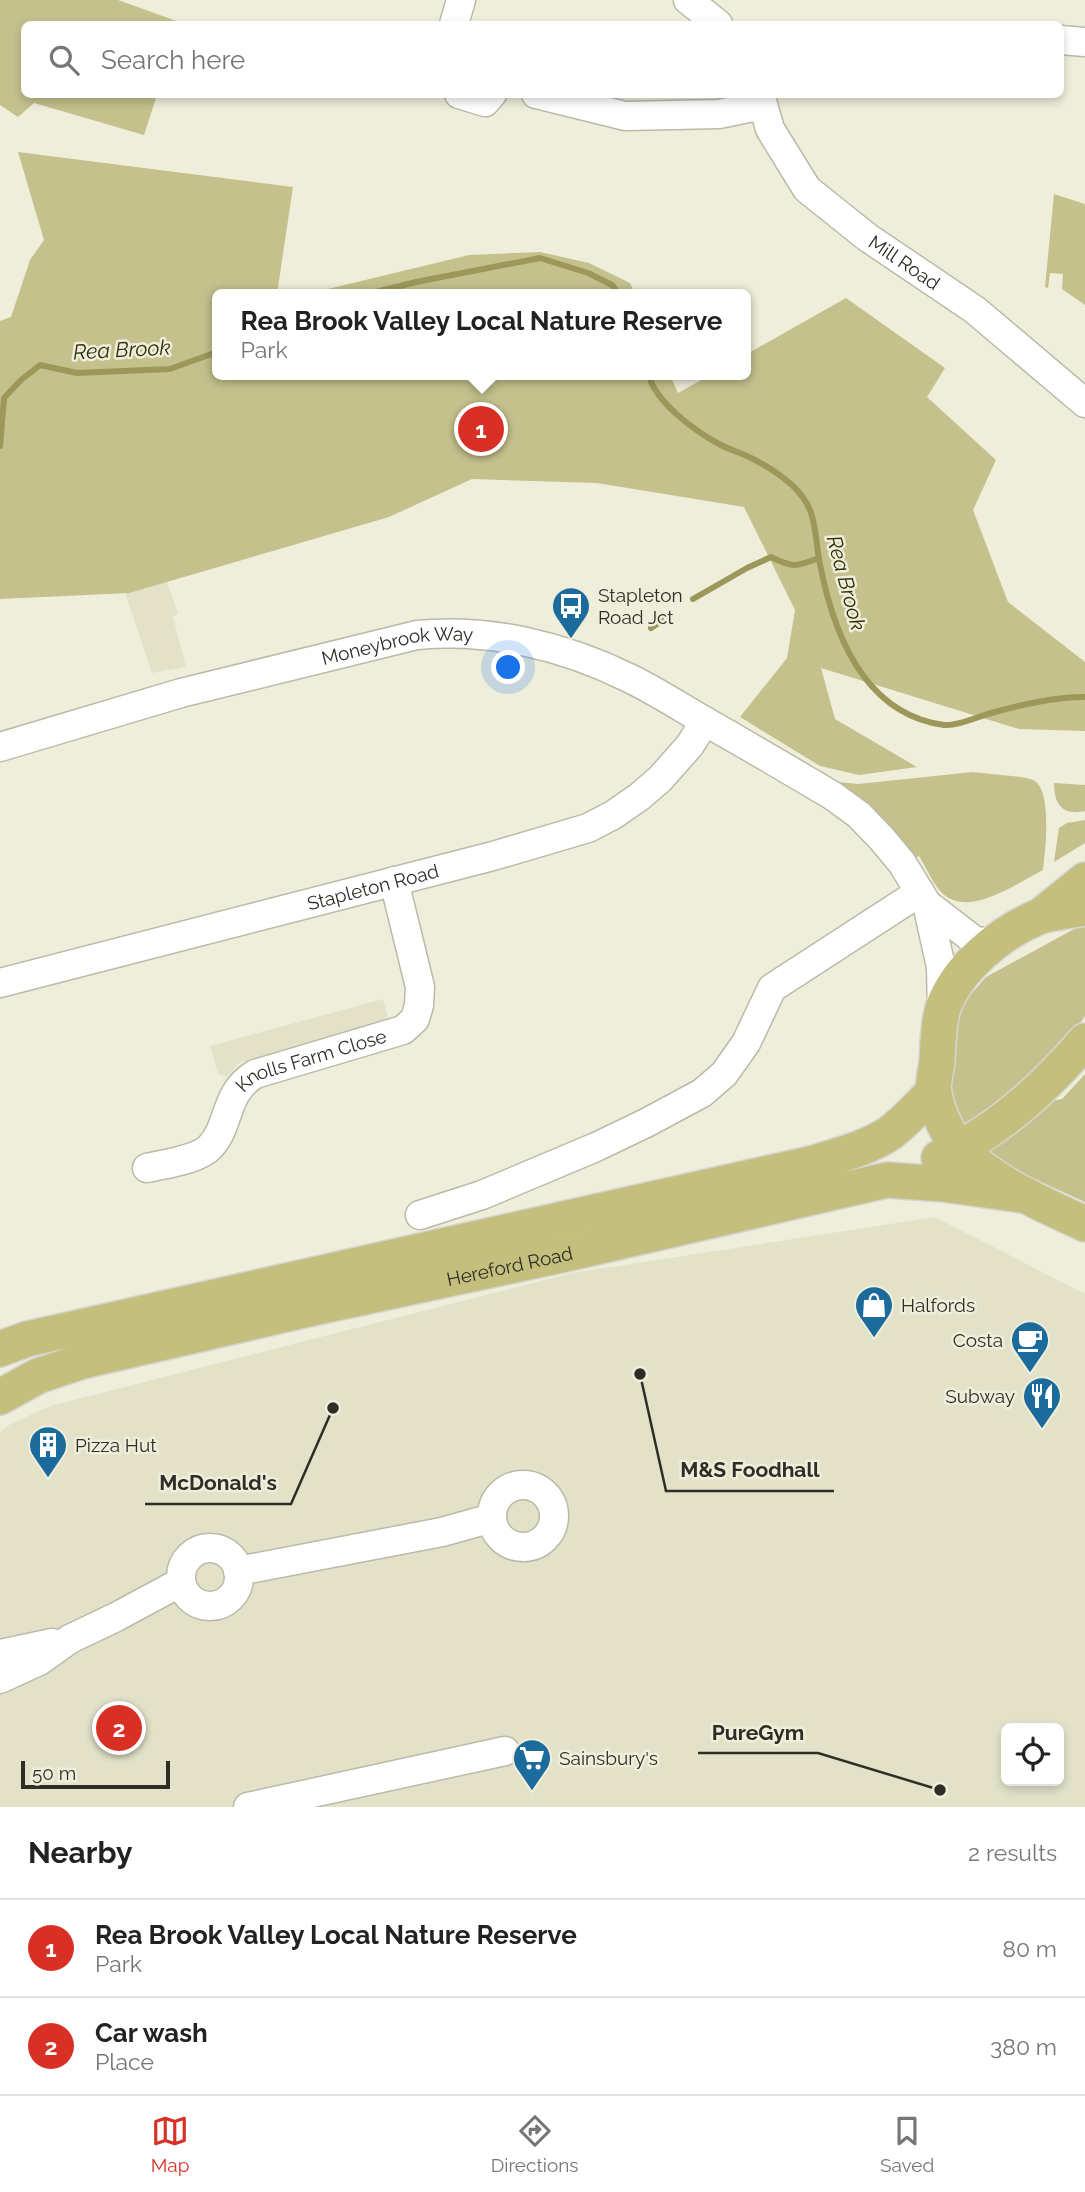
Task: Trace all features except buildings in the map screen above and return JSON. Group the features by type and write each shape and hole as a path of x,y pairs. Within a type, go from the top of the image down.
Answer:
{"main road":[{"path":"1085,880 1040,916 996,943 958,978 942,1011 933,1092 945,1125 960,1149 985,1171 1085,1224"},
{"path":"1040,916 1085,908"},
{"path":"887,1180 960,1149 989,1130 1057,1074 1085,1041"},
{"name":"Hereford Road","path":"0,1349 27,1339 814,1163 862,1147 888,1134 933,1092"},
{"name":"Hereford Road","path":"0,1397 38,1376 83,1361 887,1180 943,1184 1028,1196"}],"street":[{"path":"455,21 461,0"},
{"path":"688,0 714,21"},
{"path":"1064,40 1085,42"},
{"path":"472,98 485,102 488,98"},
{"path":"552,98 625,116 719,114 761,100"},
{"name":"Mill Road","path":"761,100 771,129 807,189 867,237 975,310 1085,403"},
{"name":"Moneybrook Way","path":"0,747 181,692 417,635 443,632 510,638 592,661 631,679 833,796 859,815 902,863 924,898 975,941 996,943"},
{"name":"Stapleton Road","path":"0,983 505,853 588,828 639,797 660,779 690,745 705,721"},
{"name":"Knolls Farm Close","path":"147,1168 196,1156 209,1148 242,1082 255,1074 403,1030 415,1019 420,987 394,881"},
{"path":"420,1215 482,1195 521,1188 702,1093 724,1074 746,1043 772,988 924,898"},
{"name":"Moneybrook Way","path":"924,898 941,967 942,1011"},
{"path":"238,1571 442,1532 492,1518"},
{"path":"207,1548 226,1553 234,1561 239,1581 228,1600 209,1606 199,1604 191,1598 181,1581 184,1563 198,1551 207,1548"},
{"path":"0,1679 39,1661 70,1639 181,1581"},
{"path":"0,1654 70,1639"},
{"path":"248,1807 505,1751"}],"shaded area":[{"path":"0,0 118,0 177,21 21,21 21,98 156,98 144,135 34,103 18,117 0,105"},
{"path":"18,152 293,187 278,289 212,289 212,380 672,380 678,393 701,380 751,380 751,352 846,298 945,368 927,397 996,460 973,510 1008,602 1085,662 1085,731 1019,729 821,668 835,719 917,767 859,775 820,766 740,717 787,658 795,610 744,507 597,483 472,479 389,517 129,593 0,599 0,321 11,317 30,260 44,240"},
{"path":"1054,194 1085,204 1085,305 1062,289 1063,274 1050,273 1048,288 1045,287"},
{"path":"540,252 589,263 630,283 633,289 328,289 469,255"},
{"path":"166,580 178,613 173,617 186,667 152,673 125,593"},
{"path":"973,772 1033,780 1043,795 1046,836 1043,870 993,896 966,902 953,900 942,893 919,856 912,859 827,781 858,784"},
{"path":"1054,783 1085,785 1085,811 1070,812 1061,807"},
{"path":"1085,820 1085,843 1054,862 1059,828 1067,823"},
{"path":"1085,923 1085,1016 1069,1040 1020,1092 964,1129 953,1106 948,1077 951,1039 964,1002 986,977"},
{"path":"383,999 389,1022 240,1062 227,1077 218,1074 210,1046"},
{"path":"1085,1074 1085,1202 1008,1167 982,1148 1042,1103 1062,1099"},
{"path":"935,1217 1085,1294 1085,1807 0,1807 0,1432 50,1406 572,1273"}],"waterway":[{"name":"Rea Brook","path":"388,289 540,258 588,273 615,289"},
{"name":"Rea Brook","path":"0,446 4,398 40,365 77,373 170,369 212,354"},
{"name":"Rea Brook","path":"651,380 667,405 688,424 719,444 769,468 789,482 801,495 813,520 825,586 843,640 872,686 892,704 916,718 949,725 1025,704 1085,697"},
{"path":"693,599 771,557 795,565 819,558"},
{"path":"651,628 671,615"}],"place":[{"name":"Rea Brook Valley Local Nature Reserve","path":"481,429"},
{"name":"Stapleton Road Jct","path":"571,640"},
{"name":"Halfords","path":"874,1339"},
{"name":"M&S Foodhall","path":"640,1374"},
{"name":"Costa","path":"1030,1374"},
{"name":"McDonald's","path":"333,1408"},
{"name":"Subway","path":"1042,1430"},
{"name":"Pizza Hut","path":"48,1479"},
{"name":"Car wash","path":"119,1728"},
{"name":"PureGym","path":"940,1790"},
{"name":"Sainsbury's","path":"532,1792"}]}
